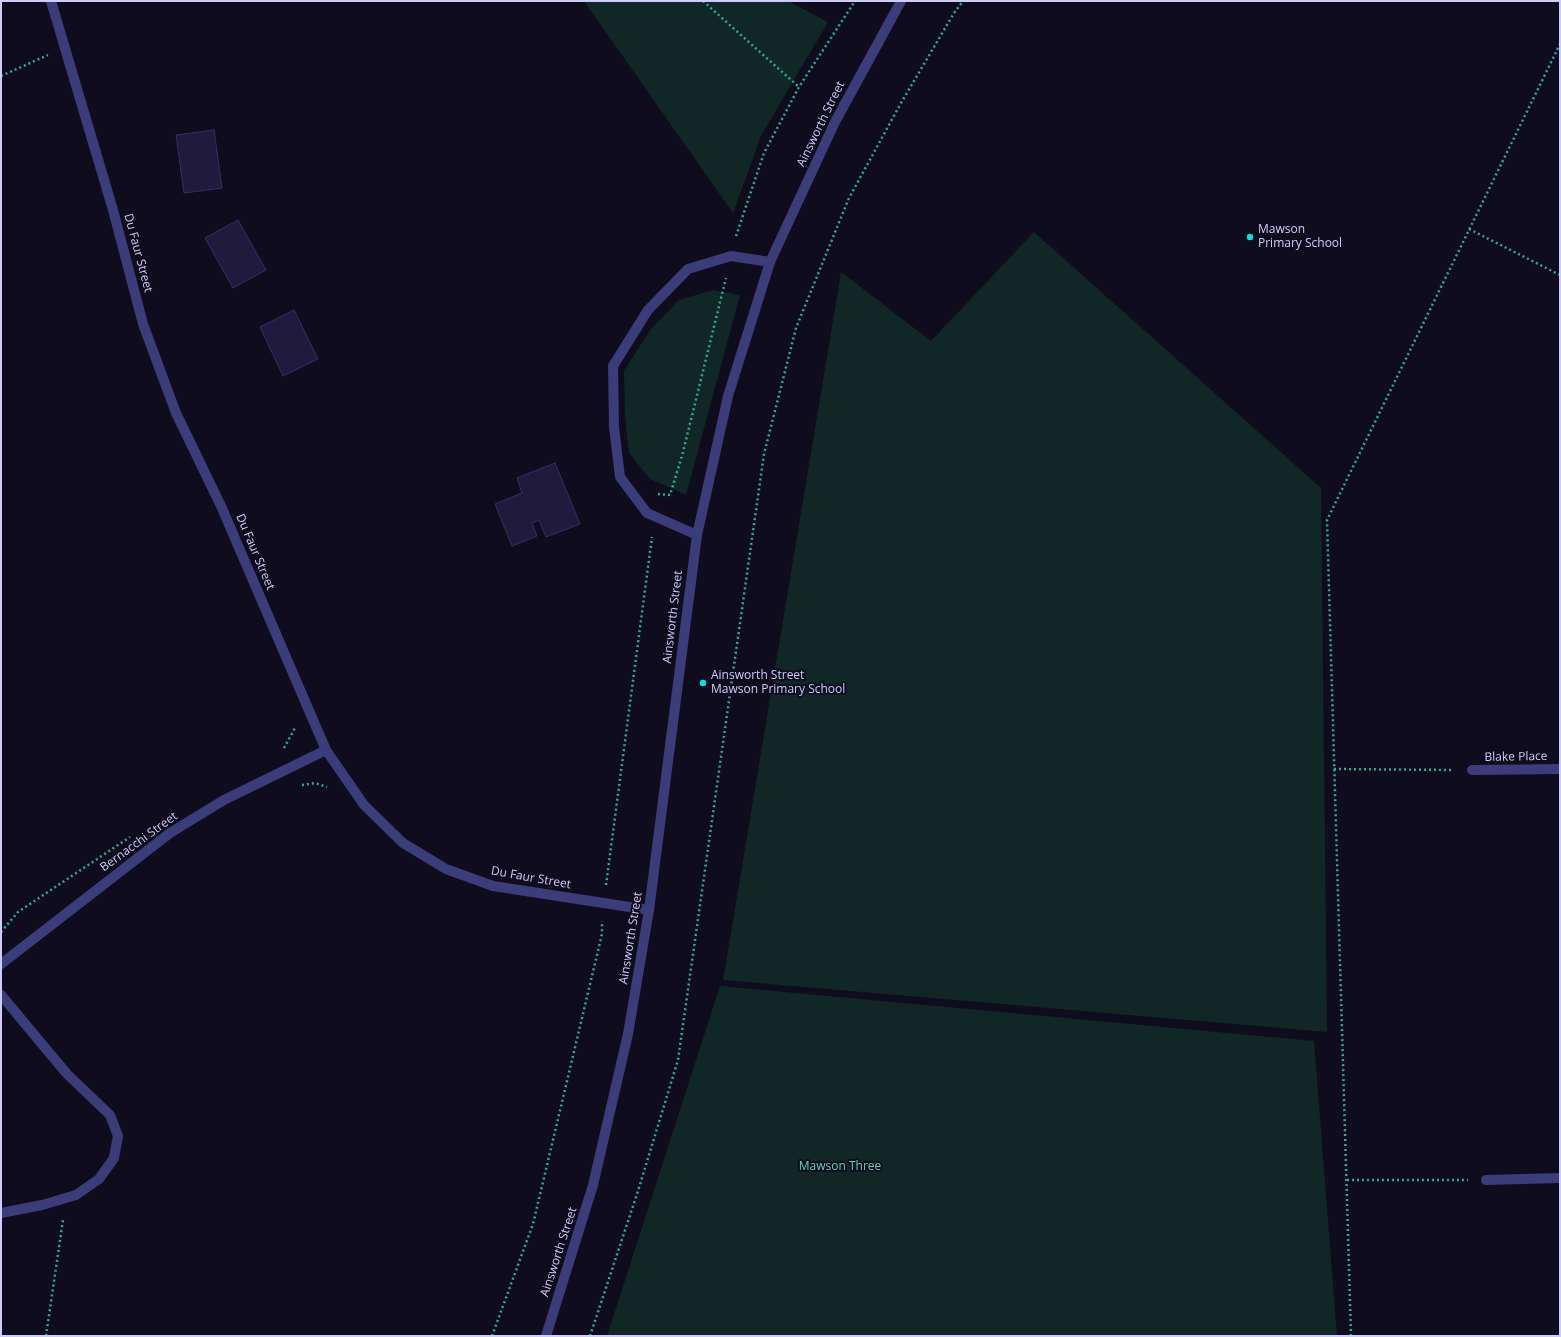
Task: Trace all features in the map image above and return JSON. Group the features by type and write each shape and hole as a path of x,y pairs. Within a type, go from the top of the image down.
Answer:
{"street":[{"name":"Du Faur Street","path":"51,1 113,210 143,324 176,413 221,506 326,750 364,805 403,843 446,869 493,886 649,910"},
{"name":"Ainsworth Street","path":"546,1336 593,1185 628,1034 649,910 697,535 728,396 770,262 835,122 901,1"},
{"path":"697,535 647,513 620,477 614,427 613,366 648,310 688,269 731,256 770,262"},
{"name":"Bernacchi Street","path":"1,964 170,833 224,800 326,750"},
{"name":"Blake Place","path":"1472,770 1560,769"},
{"path":"1,995 67,1074 110,1115 118,1136 114,1158 98,1179 76,1195 42,1205 1,1213"},
{"path":"1486,1180 1560,1178"}],"path":[{"path":"703,1 799,87"},
{"path":"492,1336 533,1224 602,934 608,858 658,493 670,495 682,456 736,235 764,153 799,87 855,1"},
{"path":"590,1336 638,1191 678,1060 764,454 796,328 849,198 905,97 954,13 963,1"},
{"path":"1351,1336 1327,520 1560,44"},
{"path":"1,76 65,47"},
{"path":"1470,229 1560,276"},
{"path":"1334,769 1472,770"},
{"path":"1347,1180 1486,1180"},
{"path":"46,1336 66,1198"}],"green space":[{"path":"584,1 788,1 828,22 761,136 733,213"},
{"path":"1034,232 1321,488 1327,1032 723,980 841,272 931,341"},
{"path":"713,290 740,295 686,495 650,479 629,453 625,416 624,371 650,330 679,300"},
{"name":"Mawson Three","path":"720,986 1314,1041 1337,1336 607,1336"}],"building":[{"path":"214,130 222,188 184,193 176,135"},
{"path":"238,220 266,270 233,288 205,238"},
{"path":"294,310 318,359 283,376 260,327"},
{"path":"555,463 580,524 546,537 539,520 532,523 537,536 512,546 495,504 522,493 517,478"}],"place":[{"name":"Mawson Primary School","path":"1250,237"},
{"name":"Ainsworth Street Mawson Primary School","path":"703,683"}]}
